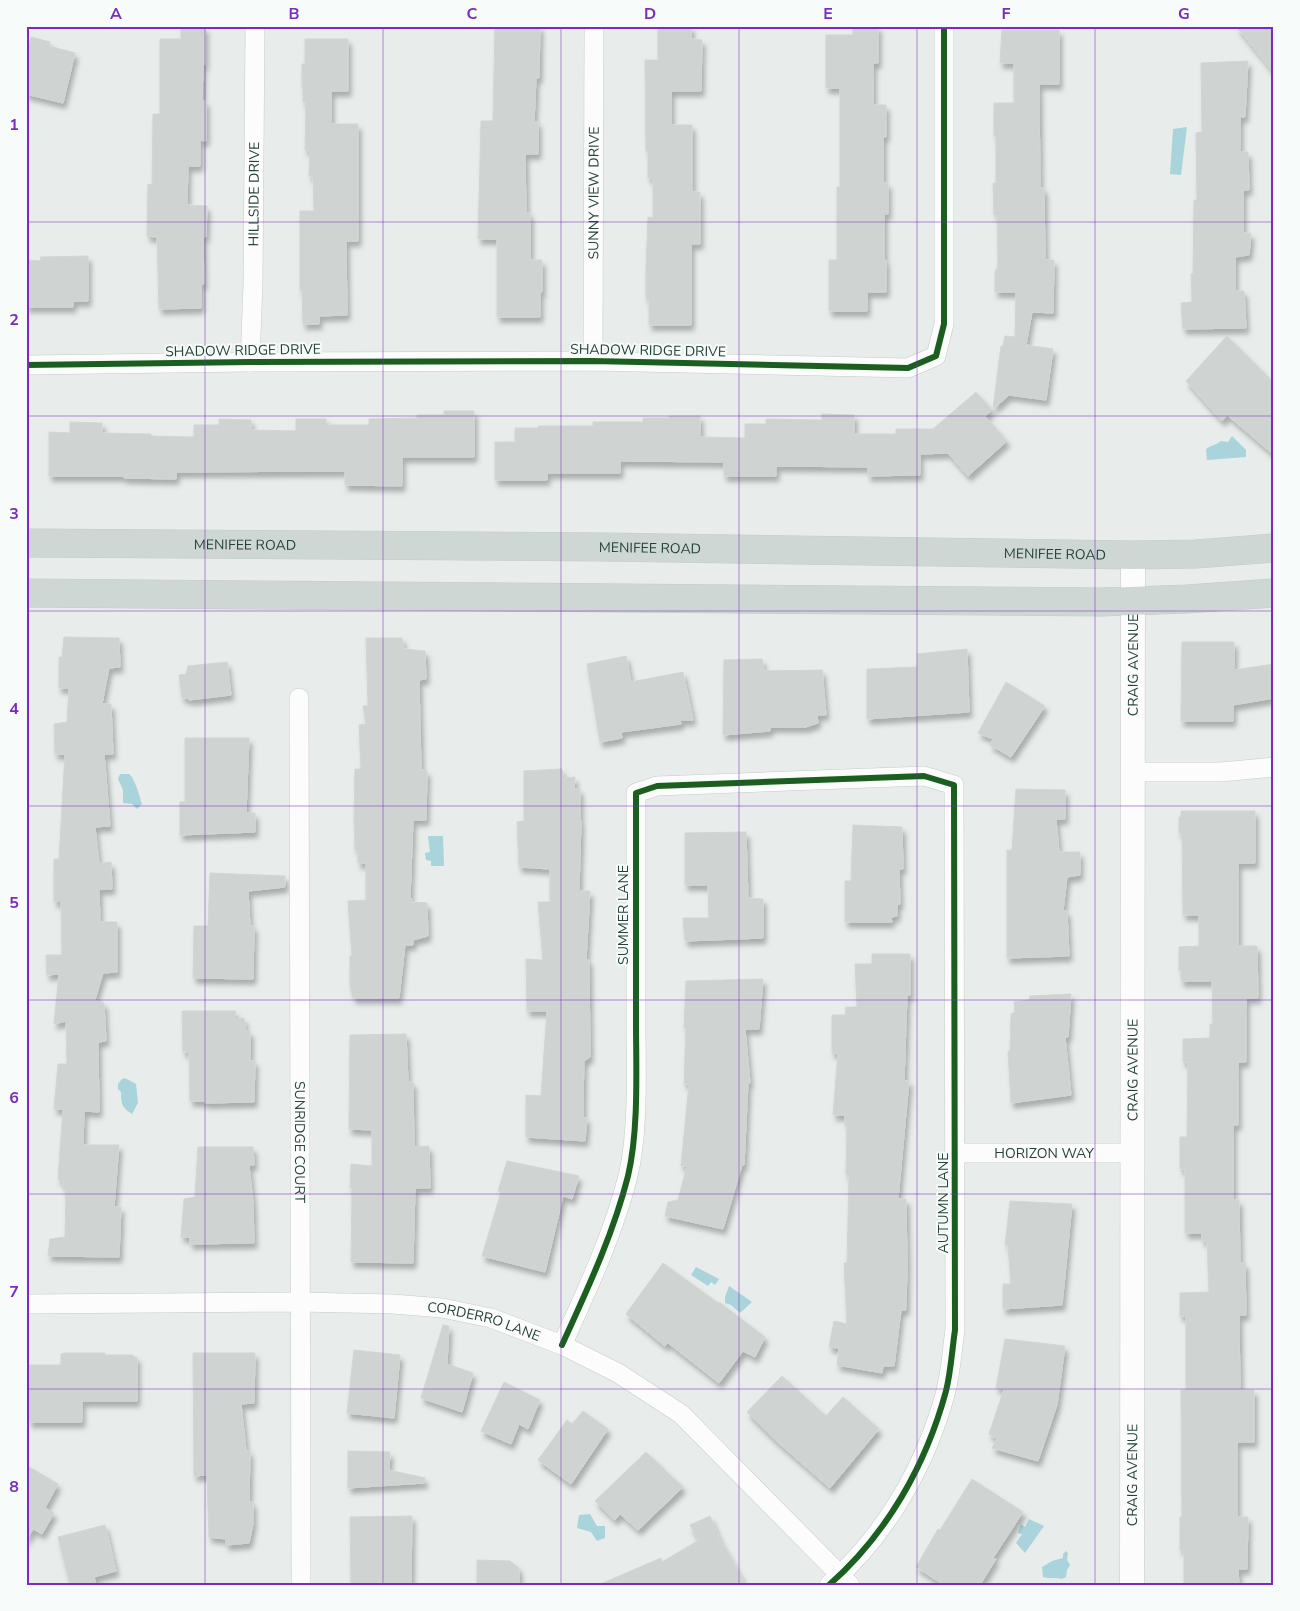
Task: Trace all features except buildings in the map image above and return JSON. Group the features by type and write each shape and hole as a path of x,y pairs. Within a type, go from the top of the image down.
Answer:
{"main road":[{"name":"MENIFEE ROAD","path":"26,543 594,547 1133,555 1196,554 1274,548"},
{"path":"26,593 1102,602 1274,594"}],"street":[{"name":"HILLSIDE DRIVE","path":"250,362 253,284 255,26"},
{"name":"SUNNY VIEW DRIVE","path":"593,361 594,26"},
{"name":"SHADOW RIDGE DRIVE","path":"26,365 593,361 908,368 936,356 944,324 944,26"},
{"name":"CRAIG AVENUE","path":"1132,1585 1133,555"},
{"name":"SUNRIDGE COURT","path":"299,698 301,1585"},
{"path":"1133,772 1220,772 1274,767"},
{"name":"SUMMER LANE","path":"562,1345 602,1256 616,1217 628,1174 634,1131 636,1061 636,793 657,786 924,776 954,785"},
{"name":"AUTUMN LANE","path":"840,1581 908,1489 927,1449 946,1390 955,1330 954,785"},
{"name":"HORIZON WAY","path":"956,1153 1132,1153"},
{"name":"CORDERRO LANE","path":"26,1304 300,1302 392,1304 442,1308 491,1318 562,1345 618,1373 681,1414 840,1581"}],"water":[{"path":"1187,127 1181,175 1170,174 1173,129"},
{"path":"1232,436 1246,450 1246,457 1207,460 1206,449 1221,441 1228,442"},
{"path":"120,774 129,774 137,788 142,804 137,809 132,804 123,803 123,790 118,779"},
{"path":"428,836 443,836 444,866 431,866 431,861 426,860 425,853 430,852"},
{"path":"125,1078 136,1084 138,1103 132,1114 123,1105 121,1092 118,1089 118,1084"},
{"path":"696,1267 719,1279 715,1285 711,1282 708,1286 691,1275"},
{"path":"729,1286 752,1302 740,1313 731,1305 725,1303"},
{"path":"590,1514 597,1526 605,1526 605,1538 597,1541 591,1532 577,1528 579,1515"},
{"path":"1029,1519 1044,1526 1025,1553 1016,1543 1022,1534 1018,1533 1021,1524 1025,1527"},
{"path":"1066,1551 1068,1553 1067,1560 1070,1565 1066,1577 1062,1579 1043,1577 1042,1567 1052,1561 1063,1558 1063,1554"}],"cycle path":[{"path":"26,365 593,361 908,368 936,356 944,324 944,26"},
{"path":"562,1345 590,1283 615,1220 632,1158 636,1099 636,793 657,786 924,776 954,785 955,1330 949,1376 938,1418 902,1497 869,1544 829,1585"}]}
